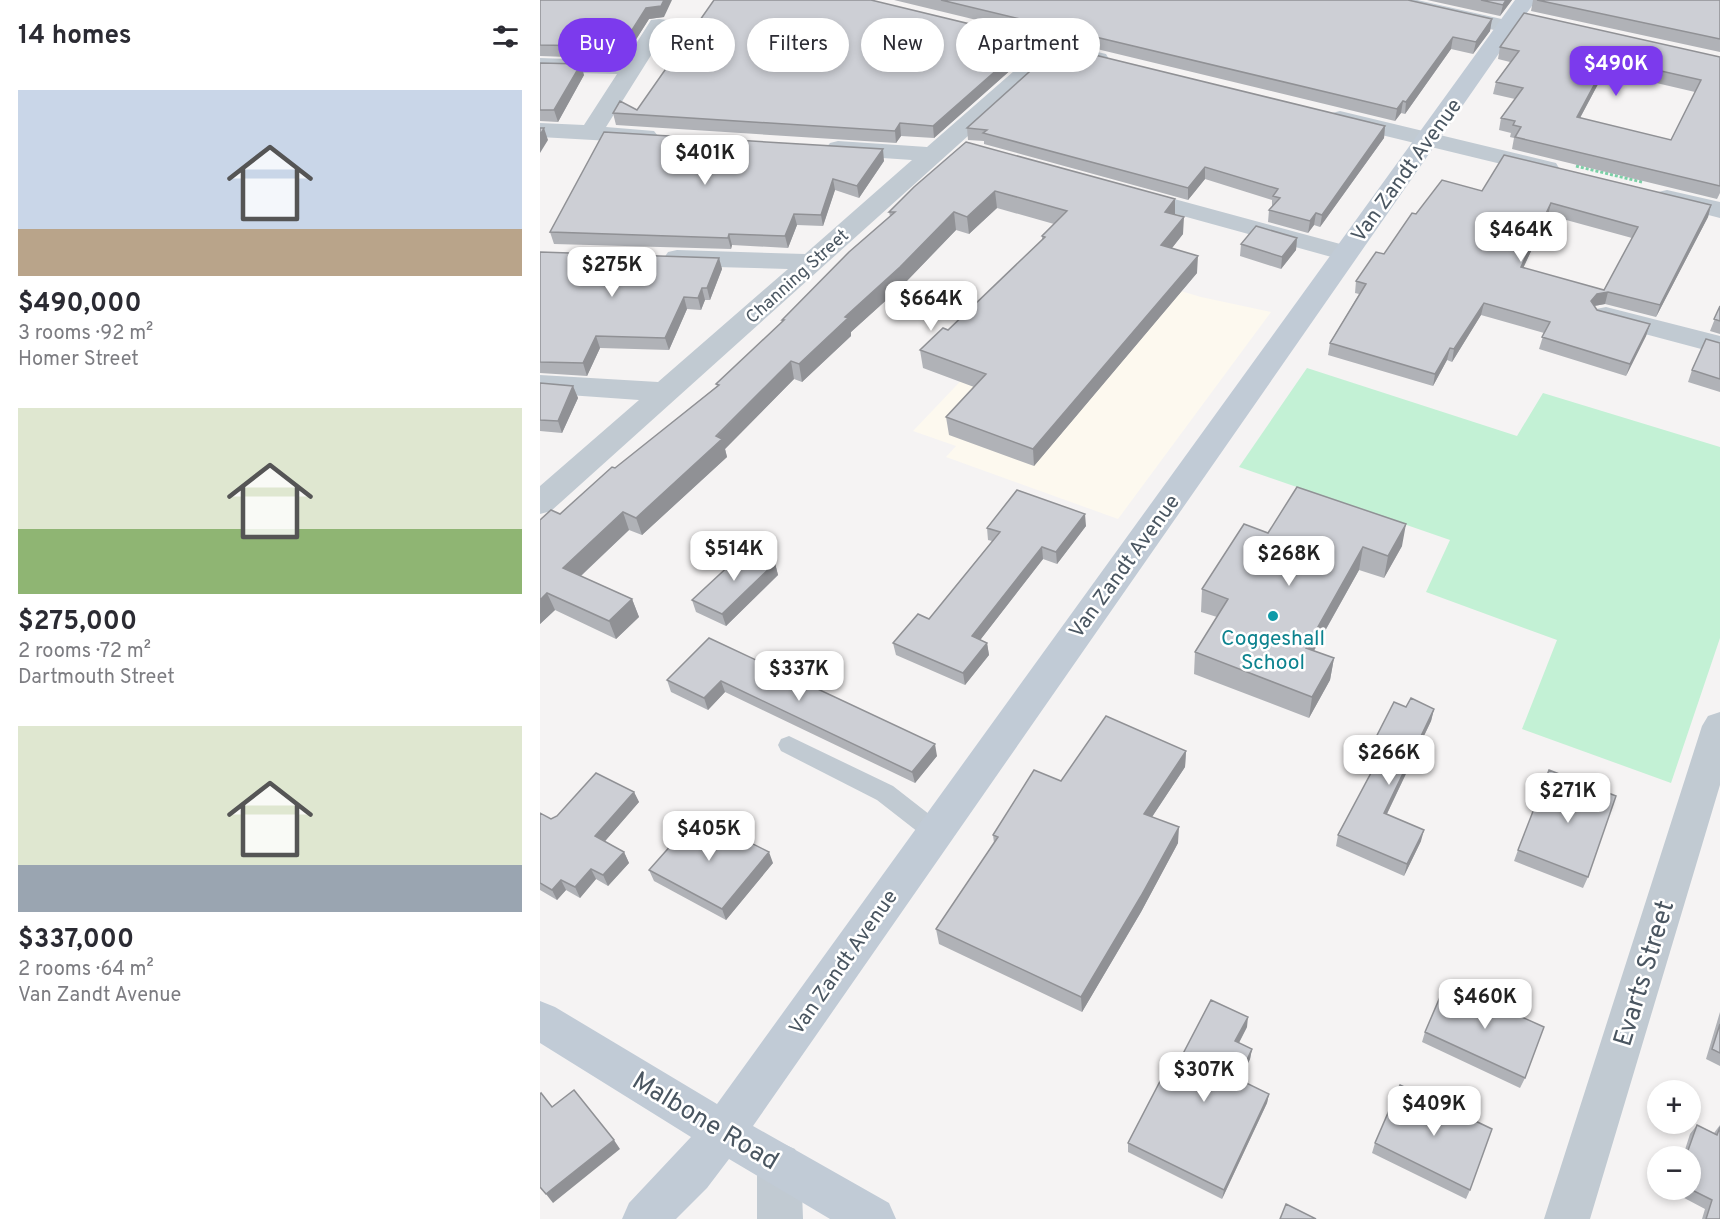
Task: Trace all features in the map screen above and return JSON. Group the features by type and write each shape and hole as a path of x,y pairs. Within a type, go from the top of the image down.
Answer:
{"street":[{"path":"1390,0 1522,16"},
{"name":"Van Zandt Avenue","path":"645,1219 692,1172 723,1132 1346,253 1522,16"},
{"path":"637,60 649,41"},
{"path":"1100,60 1121,65"},
{"path":"540,65 558,66"},
{"path":"591,132 629,72"},
{"name":"Channing Street","path":"540,503 1025,72"},
{"path":"1315,111 1429,139 1571,169"},
{"path":"540,130 673,137"},
{"path":"813,147 937,148 973,151"},
{"path":"1108,188 1346,253"},
{"path":"1652,189 1720,210"},
{"path":"658,258 813,262"},
{"path":"1604,314 1720,345"},
{"path":"540,384 665,392"},
{"name":"Evarts Street","path":"1567,1219 1720,726"},
{"name":"Malbone Road","path":"540,1020 723,1132 873,1219"},
{"path":"779,1164 780,1219"}],"lane":[{"path":"789,745 885,793 935,832"}],"path":[{"path":"1571,169 1652,189"}],"shaded area":[{"path":"1076,260 1201,297 1271,312 1118,519 946,457 956,446 913,431"}],"green space":[{"path":"1307,368 1517,436 1543,393 1720,447 1720,638 1671,783 1522,729 1557,640 1426,592 1450,540 1239,467"}],"building":[{"path":"540,0 664,0 661,6 646,8 637,22 637,18 558,18 558,45 540,45"},
{"path":"714,0 871,0 956,21 956,72 994,72 933,126 900,123 895,131 613,113 620,101 637,110 664,72 735,72 735,18 701,18"},
{"path":"941,0 1408,0 1492,19 1476,42 1453,37 1406,102 1403,101 1397,109 1100,38 1100,18 1016,18"},
{"path":"1481,0 1506,0 1503,5"},
{"path":"1537,0 1720,0 1720,39"},
{"path":"1524,13 1720,57 1720,186 1515,137 1521,127 1513,125 1515,121 1501,118 1523,88 1496,82 1519,51 1500,47","holes":["1608,59 1701,80 1671,140 1577,117"]},
{"path":"1100,56 1385,126 1322,215 1316,213 1310,221 1269,210 1280,198 1273,196 1278,189 1205,167 1188,188 983,133 987,130 967,128 1029,72 1100,72"},
{"path":"540,63 558,63 558,72 576,72 554,110 540,110"},
{"path":"604,132 883,149 857,186 833,179 821,215 794,214 785,236 729,234 728,238 550,232"},
{"path":"966,142 1175,199 1165,212 1184,217 1161,245 1198,256 1033,449 946,417 986,374 920,350 943,328 948,330 1045,237 1042,236 1067,211 995,191 967,217 954,212 799,364 791,361 716,436 722,439 636,518 623,512 563,568 632,599 609,621 547,593 540,600 540,520 551,510 560,514 612,467 615,468 719,385 716,384 784,320 782,320 849,252 895,212 889,212 914,187"},
{"path":"1504,155 1711,205 1660,305 1608,292 1597,294 1591,301 1597,310 1650,324 1630,364 1542,337 1550,322 1484,303 1454,349 1450,348 1435,374 1330,343 1366,284 1356,281 1376,252 1384,254 1412,213 1416,214 1442,180 1482,191","holes":["1551,203 1638,227 1604,290 1521,267"]},
{"path":"1256,226 1297,238 1282,257 1241,244"},
{"path":"540,252 719,258 707,288 702,288 698,298 684,297 665,338 596,336 583,363 540,362"},
{"path":"1720,306 1720,321 1714,319"},
{"path":"1706,339 1720,343 1720,379 1692,370"},
{"path":"540,383 573,386 558,421 540,420"},
{"name":"Coggeshall School","path":"1297,487 1406,524 1388,556 1363,547 1306,648 1334,658 1312,697 1195,652 1228,599 1202,589 1244,524 1268,533"},
{"path":"1017,490 1085,514 1056,552 1042,547 972,636 987,643 963,673 893,643 918,614 929,619 1000,532 987,528"},
{"path":"746,550 775,563 722,614 692,600"},
{"path":"709,638 935,744 912,772 721,681 704,698 667,680"},
{"path":"1411,698 1434,709 1384,813 1424,830 1407,864 1338,835 1380,756 1369,751 1394,702 1406,707"},
{"path":"1106,716 1186,751 1144,814 1179,827 1081,997 936,929 998,837 993,835 1034,770 1061,781"},
{"path":"1549,770 1616,796 1588,877 1518,850"},
{"path":"596,773 634,792 595,836 624,852 603,875 591,869 575,887 561,880 552,890 540,883 540,813 551,819 557,816"},
{"path":"697,816 769,852 722,909 649,870"},
{"path":"1446,983 1544,1027 1525,1078 1425,1032"},
{"path":"1211,1000 1248,1017 1235,1041 1252,1049 1238,1079 1269,1094 1224,1190 1128,1143 1169,1064 1176,1067"},
{"path":"1720,1024 1720,1053 1712,1049"},
{"path":"1400,1085 1492,1129 1470,1190 1375,1143"},
{"path":"574,1090 614,1140 546,1194 540,1187 540,1094 552,1107"},
{"path":"1701,1127 1717,1135 1720,1127 1720,1219 1706,1219 1712,1200 1701,1194 1701,1146 1690,1146 1694,1134 1701,1134"},
{"path":"1286,1204 1316,1219 1280,1219"}],"place":[{"name":"Coggeshall School","path":"1273,616"}]}
